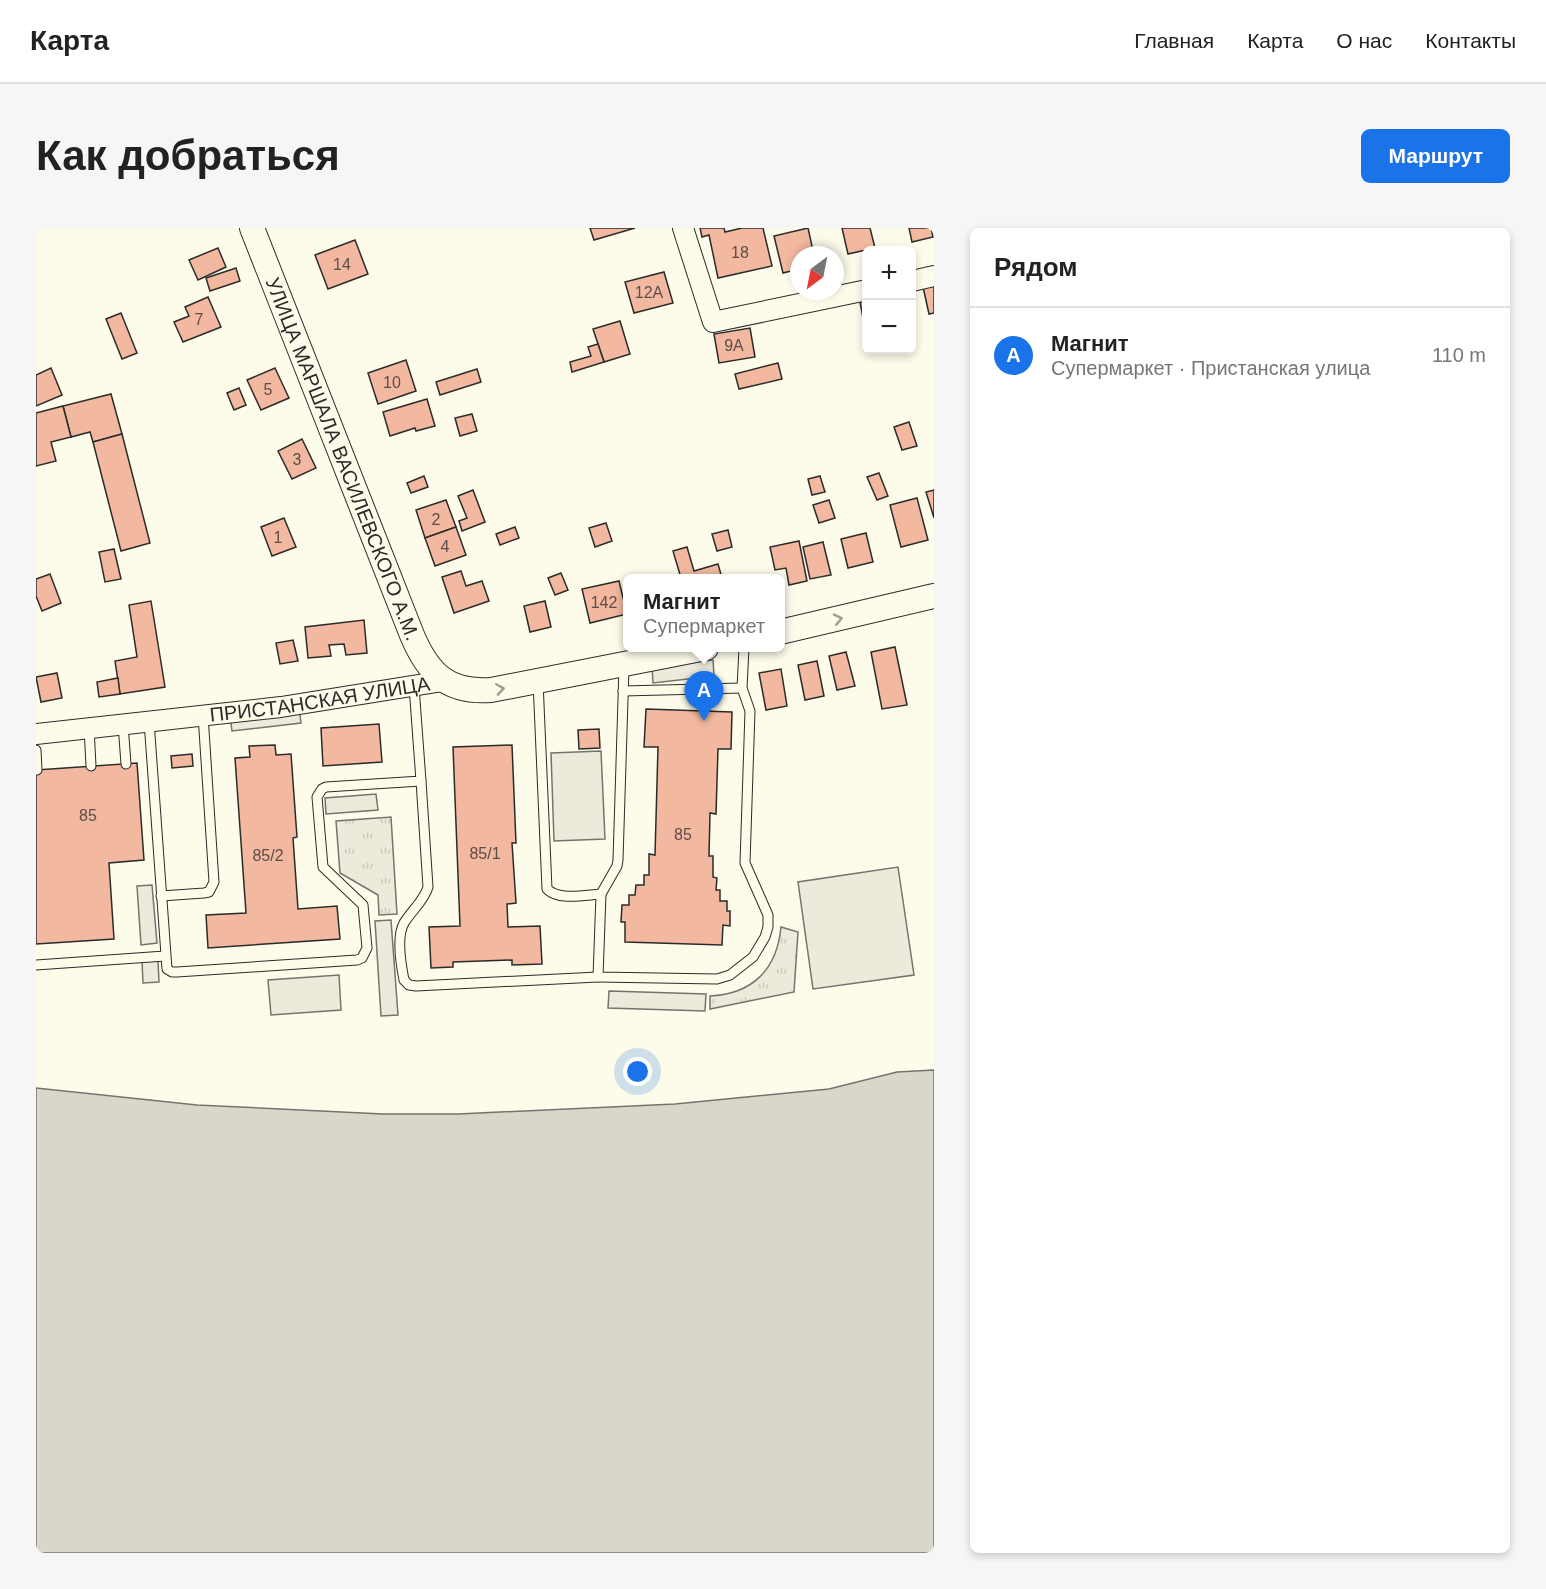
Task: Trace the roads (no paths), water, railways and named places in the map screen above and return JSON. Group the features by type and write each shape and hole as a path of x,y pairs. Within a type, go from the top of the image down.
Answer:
{"street":[{"name":"УЛИЦА МАРШАЛА ВАСИЛЕВСКОГО А.М.","path":"252,228 412,635 421,656 443,681"},
{"path":"683,228 713,322 862,291"},
{"path":"916,280 934,276"},
{"path":"785,631 934,596"},
{"name":"ПРИСТАНСКАЯ УЛИЦА","path":"36,734 281,707 443,681 455,687 479,691 686,652"}],"lane":[{"path":"414,686 428,886 423,898 401,930 404,980 416,986 598,977 717,980 742,967 753,957 765,938 768,927 768,915 745,863 750,711 742,688 744,652"},
{"path":"598,977 601,894 618,860 624,664"},
{"path":"538,681 548,889 553,895 560,896 601,894"},
{"path":"623,691 742,688"},
{"path":"161,896 209,892 214,882 203,715"},
{"path":"149,721 165,956 167,969 172,972 362,958 367,948 363,905 323,867 317,797 319,792 326,787 421,781"},
{"path":"123,724 126,764"},
{"path":"89,728 91,766"},
{"path":"36,750 37,770"},
{"path":"36,965 165,956"}],"place":[{"name":"Магнит","path":"704,721"}]}
